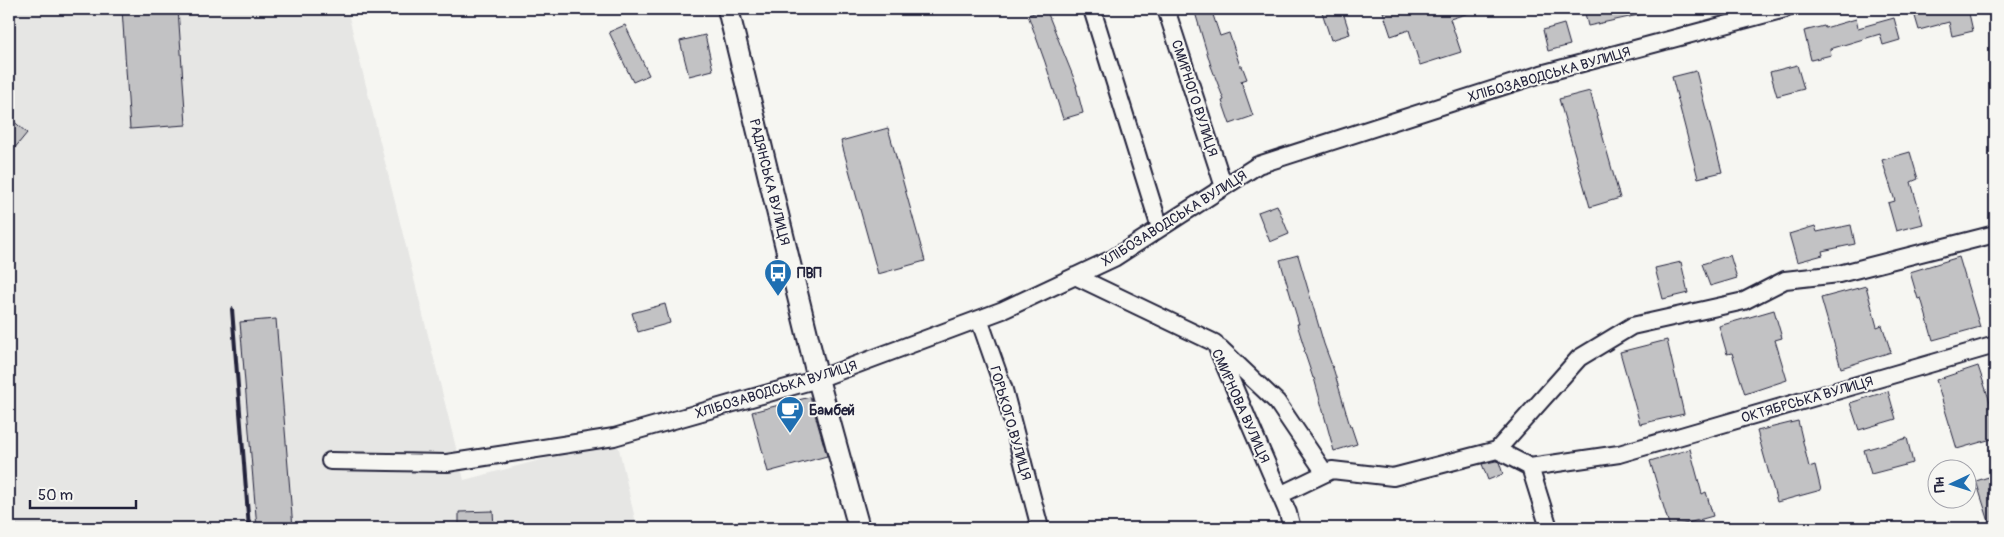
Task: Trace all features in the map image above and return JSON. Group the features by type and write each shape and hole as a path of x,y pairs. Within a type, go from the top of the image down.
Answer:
{"street":[{"name":"РАДЯНСЬКА ВУЛИЦЯ","path":"728,9 818,379 859,528"},
{"path":"1092,9 1160,228"},
{"name":"СМИРНОГО ВУЛИЦЯ","path":"1166,9 1224,187"},
{"name":"ХЛІБОЗАВОДСЬКА ВУЛИЦЯ","path":"330,461 446,463 614,437 818,379 1003,310 1114,258 1258,165 1541,74 1785,9"},
{"path":"1280,495 1332,470 1393,477 1497,450 1579,358 1632,326 1744,301 1785,280 1839,274 1995,234"},
{"name":"СМИРНОВА ВУЛИЦЯ","path":"1075,276 1215,343 1280,495 1292,528"},
{"name":"ГОРЬКОГО ВУЛИЦЯ","path":"979,319 1004,390 1040,528"},
{"path":"1215,343 1277,402 1325,473"},
{"name":"ОКТЯБРСЬКА ВУЛИЦЯ","path":"1530,468 1619,454 1995,345"},
{"path":"1497,450 1530,468 1548,528"}],"shaded area":[{"path":"9,9 347,9 464,480 617,440 637,528 9,528"}],"building":[{"path":"122,9 178,9 186,125 130,129"},
{"path":"1046,9 1077,86 1083,113 1063,119 1028,15"},
{"path":"1194,9 1211,9 1220,36 1229,33 1240,66 1242,66 1247,79 1241,81 1253,116 1230,124"},
{"path":"1321,9 1342,9 1350,34 1331,40"},
{"path":"1394,9 1475,9 1475,11 1450,19 1461,52 1420,65 1409,30 1391,36 1383,12"},
{"path":"1584,9 1643,9 1643,14 1588,26"},
{"path":"1931,9 1968,9 1973,31 1952,36 1949,22 1919,30 1914,13"},
{"path":"1894,18 1900,40 1883,45 1880,34 1830,49 1831,55 1811,60 1804,31 1824,26 1825,28 1856,19 1858,28"},
{"path":"1564,24 1570,45 1548,51 1543,30"},
{"path":"625,25 649,75 633,82 609,32"},
{"path":"705,35 713,70 689,76 680,41"},
{"path":"1797,65 1804,89 1777,96 1770,72"},
{"path":"1696,71 1722,172 1698,178 1672,77"},
{"path":"1590,91 1620,198 1590,207 1559,99"},
{"path":"9,117 27,133 9,155"},
{"path":"888,128 925,261 878,274 841,141"},
{"path":"1910,152 1918,179 1911,182 1923,224 1896,231 1888,203 1895,201 1882,160"},
{"path":"1277,205 1289,234 1270,242 1258,212"},
{"path":"1851,225 1855,244 1822,251 1823,255 1797,262 1789,234 1815,226 1817,232"},
{"path":"1298,255 1324,344 1357,444 1334,451 1314,378 1304,351 1297,324 1299,324 1280,260"},
{"path":"1730,255 1737,278 1710,286 1702,264"},
{"path":"1959,257 1980,327 1933,340 1921,298 1918,299 1910,272"},
{"path":"1681,262 1688,293 1663,299 1655,268"},
{"path":"1866,286 1877,327 1882,325 1891,352 1841,368 1821,298"},
{"path":"665,304 670,323 638,332 632,313"},
{"path":"1774,310 1782,338 1775,340 1787,380 1745,394 1732,353 1727,354 1719,326"},
{"path":"276,319 293,528 257,528 240,322"},
{"path":"1667,340 1684,414 1640,424 1620,352"},
{"path":"1978,366 1993,411 1995,410 1995,438 1957,449 1936,380"},
{"path":"1888,391 1896,419 1859,430 1850,403"},
{"name":"Бамбей","path":"810,397 827,456 768,472 752,412"},
{"path":"1798,421 1809,467 1815,465 1821,490 1777,502 1757,431"},
{"path":"1907,438 1913,463 1871,474 1864,450"},
{"path":"1690,449 1702,494 1706,492 1713,516 1670,528 1650,461"},
{"path":"1499,462 1503,474 1488,480 1482,464"},
{"path":"1995,475 1995,528 1991,528 1976,481"},
{"path":"493,511 494,528 459,528 459,512"}],"railway":[{"path":"232,309 249,528"}],"place":[{"name":"ПВП","path":"778,297"},
{"name":"Бамбей","path":"790,434"}]}
